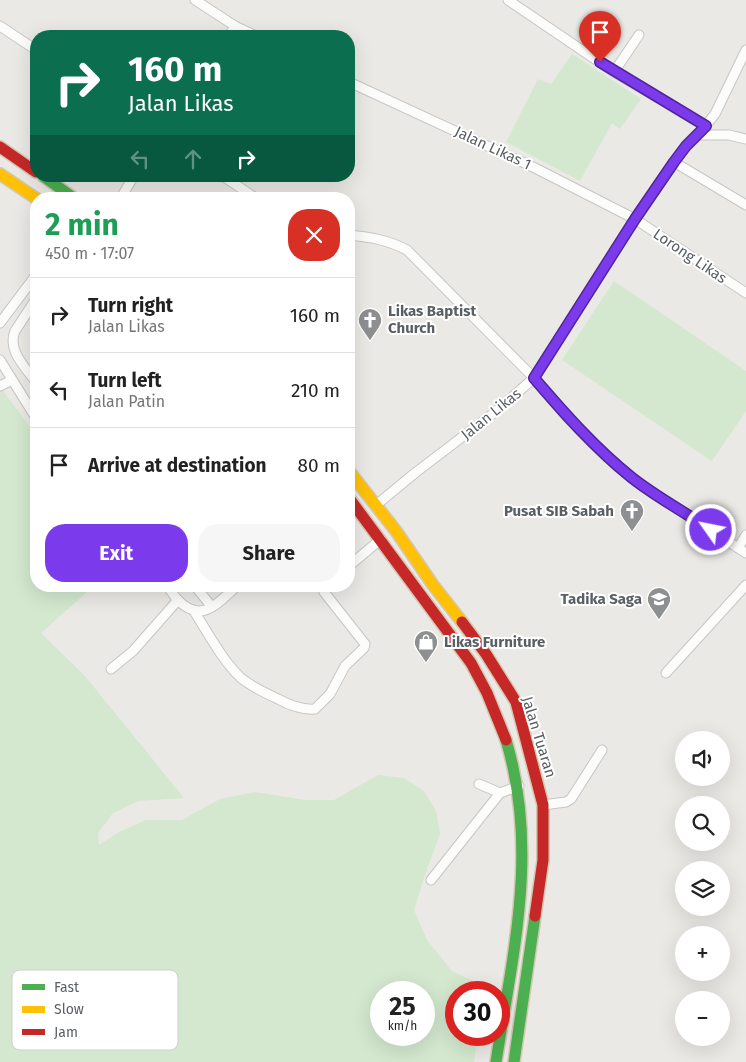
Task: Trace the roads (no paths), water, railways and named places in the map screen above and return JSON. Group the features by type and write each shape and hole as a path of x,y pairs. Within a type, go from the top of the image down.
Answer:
{"main road":[{"path":"0,147 30,168"},
{"path":"0,174 30,194"},
{"path":"51,182 65,192"},
{"name":"Jalan Tuaran","path":"355,479 396,531 433,585 486,654 516,702 542,805 543,860 514,1062"},
{"name":"Jalan Tuaran","path":"355,506 475,670 496,712 510,747 519,786 523,852 518,921 509,981"},
{"path":"375,506 372,518 456,632 461,651"},
{"path":"510,986 524,987"},
{"name":"Jalan Tuaran","path":"496,1062 499,1046"}],"street":[{"path":"195,0 243,30"},
{"path":"508,0 614,72 706,126"},
{"path":"0,26 30,46"},
{"path":"232,30 235,26"},
{"path":"614,72 639,35"},
{"name":"Jalan Likas","path":"375,506 495,412 534,378 635,219 674,162 686,146 716,114 746,52"},
{"name":"Jalan Likas 1","path":"355,85 535,168 635,219"},
{"path":"698,134 729,135 746,139"},
{"path":"674,162 746,205"},
{"path":"232,182 247,192"},
{"name":"Lorong Likas","path":"635,219 746,293"},
{"path":"355,236 373,237 395,243 407,250 534,378 567,417 632,478 742,550 746,536"},
{"path":"0,323 30,283"},
{"path":"30,308 15,330 12,346 30,374"},
{"path":"0,360 30,408"},
{"path":"0,386 12,380"},
{"path":"355,561 381,539"},
{"path":"666,673 746,585"},
{"path":"172,592 178,600 194,611 218,648 241,678 287,704 308,709 315,709 330,694 346,666 364,648 365,644 324,592"},
{"path":"200,592 212,607"},
{"path":"194,611 203,612 230,592"},
{"path":"112,670 133,651 178,600"},
{"path":"542,805 566,802 571,799 602,750"},
{"path":"479,784 500,794"},
{"path":"431,880 500,794 519,786"}],"place":[{"name":"Likas Baptist Church","path":"370,341"},
{"name":"Pusat SIB Sabah","path":"632,532"},
{"name":"Tadika Saga","path":"659,620"},
{"name":"Likas Furniture","path":"426,663"}]}
